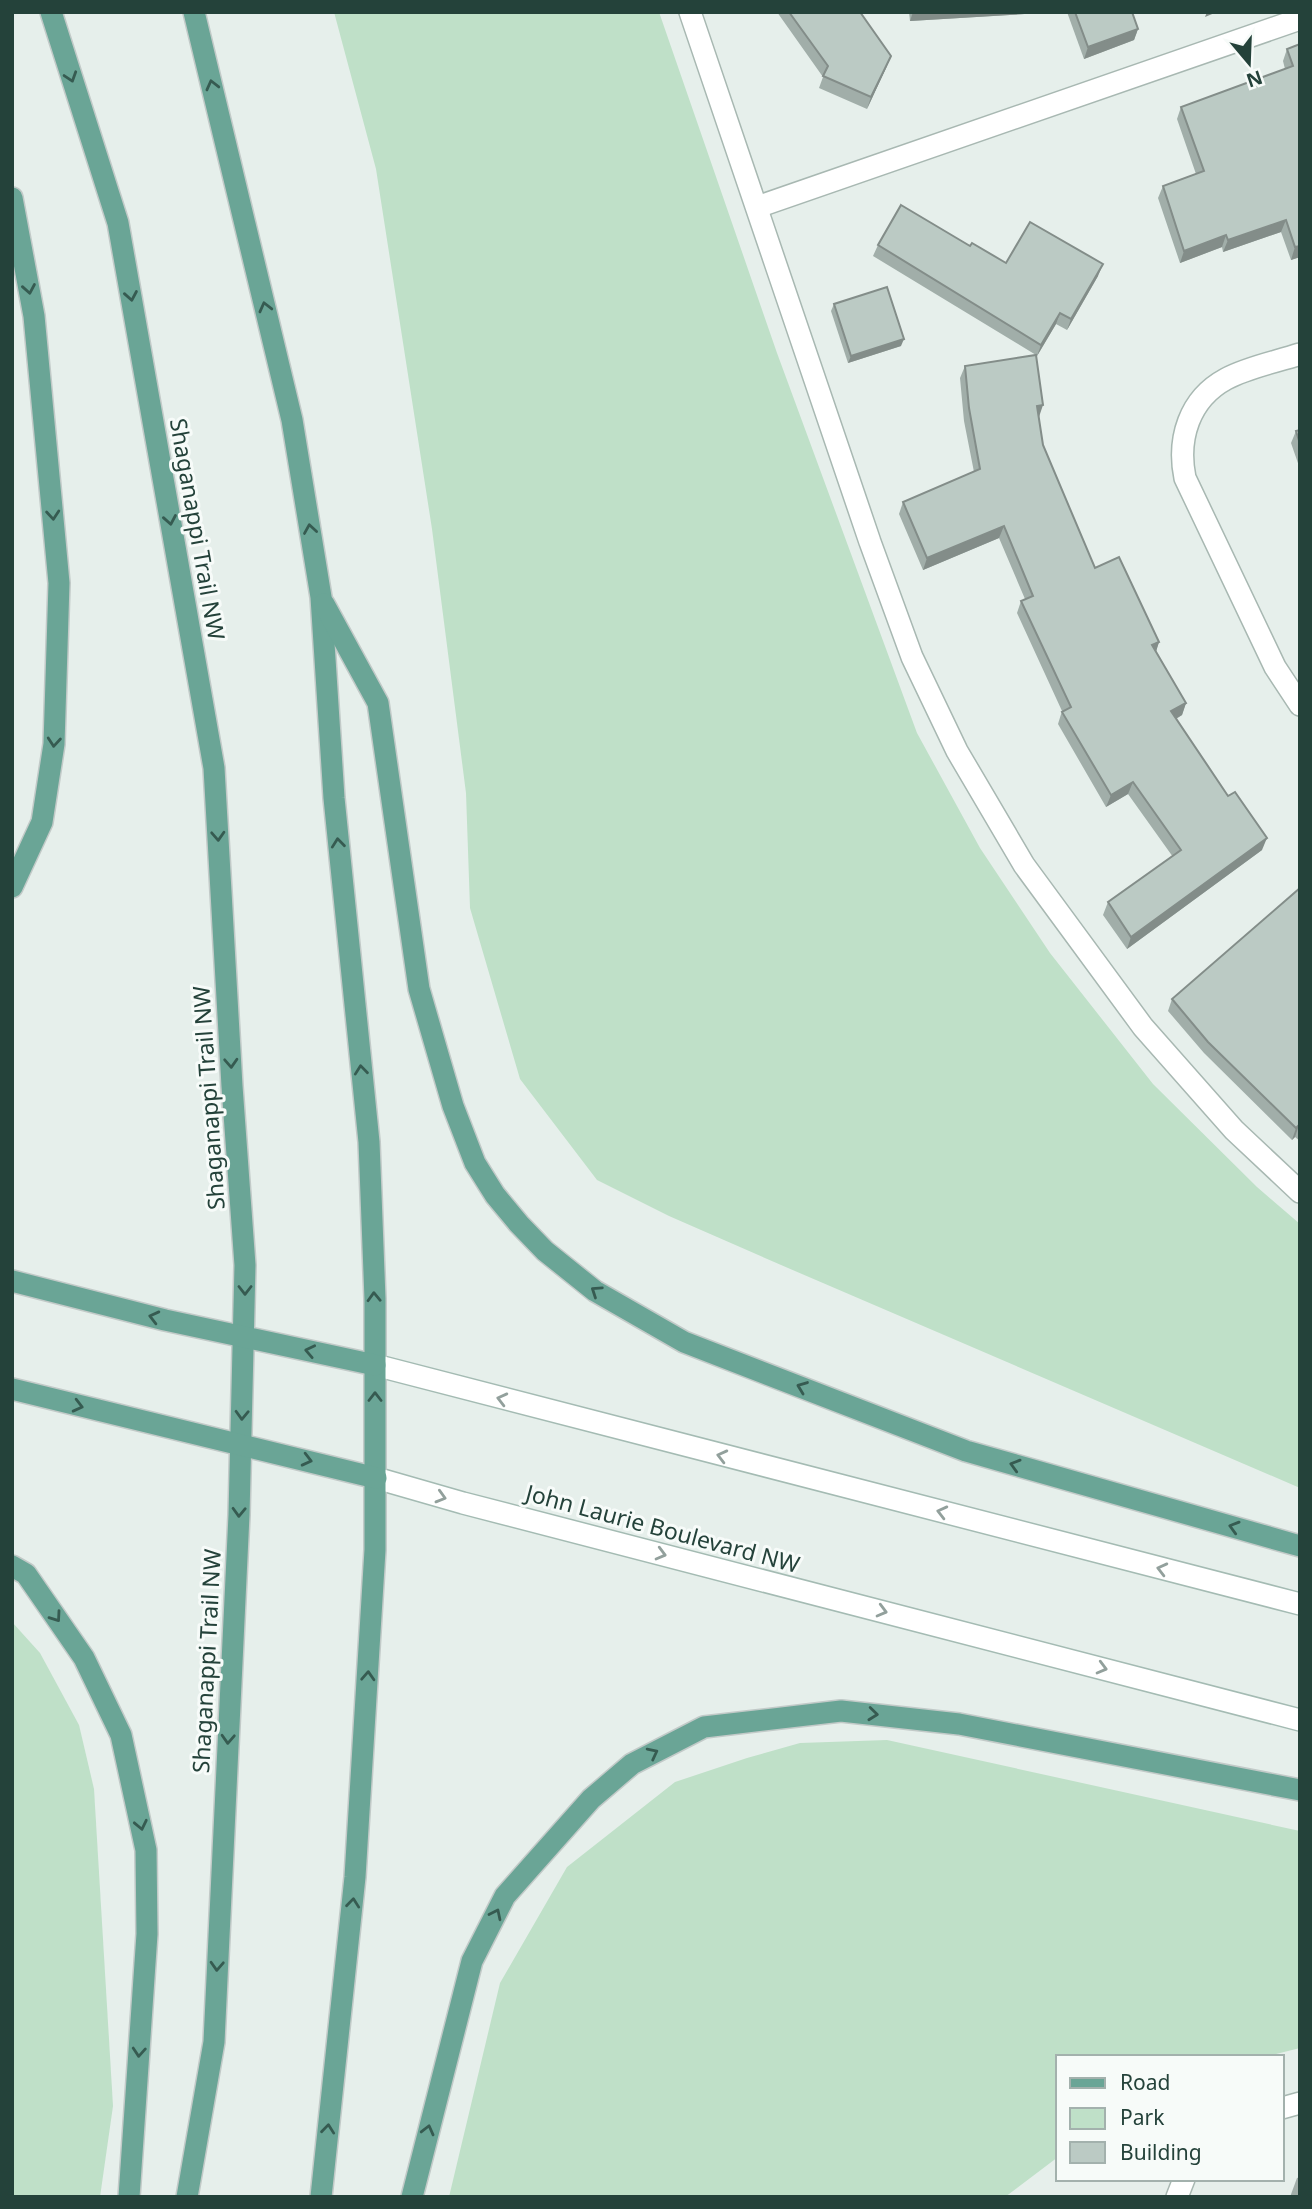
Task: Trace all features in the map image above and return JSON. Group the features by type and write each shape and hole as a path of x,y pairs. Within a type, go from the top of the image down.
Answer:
{"main road":[{"name":"Shaganappi Trail NW","path":"51,12 118,223 214,768 232,1086 246,1265 241,1444 214,2042 187,2197"},
{"path":"194,12 292,420 321,597 334,798 369,1142 375,1365 375,1550 355,1877 321,2197"},
{"path":"690,12 870,542 912,657 957,751 1024,865 1143,1027 1234,1130 1300,1192"},
{"path":"757,206 1300,19"},
{"path":"12,198 34,316 59,583 54,744 42,822 12,887"},
{"path":"1300,354 1226,379 1209,392 1194,410 1184,432 1182,464 1185,478 1275,667 1300,705"},
{"path":"321,597 378,703 419,989 453,1106 475,1163 495,1195 545,1251 595,1291 696,1347 966,1451 1300,1546"},
{"path":"12,1281 165,1320 375,1365 1300,1604"},
{"name":"John Laurie Boulevard NW","path":"12,1389 376,1478 463,1503 1300,1720"},
{"path":"12,1566 26,1574 84,1658 121,1735 146,1850 147,1934 129,2197"},
{"path":"412,2197 472,1961 505,1896 591,1799 632,1764 704,1727 841,1711 959,1724 1300,1790"}],"green space":[{"path":"334,12 659,12 777,353 917,733 980,848 1050,953 1153,1084 1257,1187 1300,1224 1300,1488 669,1216 597,1180 520,1079 470,908 466,793 432,529 376,169"},
{"path":"12,1622 40,1653 79,1725 94,1789 113,2106 100,2197 12,2197"},
{"path":"887,1740 1300,1831 1300,2048 1272,2055 1056,2055 1056,2159 1005,2197 449,2197 500,1983 567,1867 675,1782 800,1743"}],"building":[{"path":"789,12 860,12 891,56 871,97 823,76 828,66"},
{"path":"1075,12 1132,12 1138,29 1088,47"},
{"path":"1300,44 1300,246 1295,247 1286,220 1228,240 1226,235 1184,251 1163,186 1204,171 1181,107 1293,66 1287,49"},
{"path":"901,205 970,246 972,243 1006,263 1030,222 1103,264 1071,319 1060,313 1041,345 878,245"},
{"path":"887,287 904,339 851,356 834,304"},
{"path":"1036,355 1043,405 1037,406 1043,445 1095,568 1119,557 1159,642 1152,645 1186,703 1171,711 1228,796 1235,792 1267,838 1131,937 1108,902 1181,850 1133,782 1111,795 1062,712 1071,707 1021,601 1033,596 1004,526 927,558 903,502 980,469 965,366"},
{"path":"1300,888 1300,1126 1296,1128 1208,1042 1172,999"}]}
